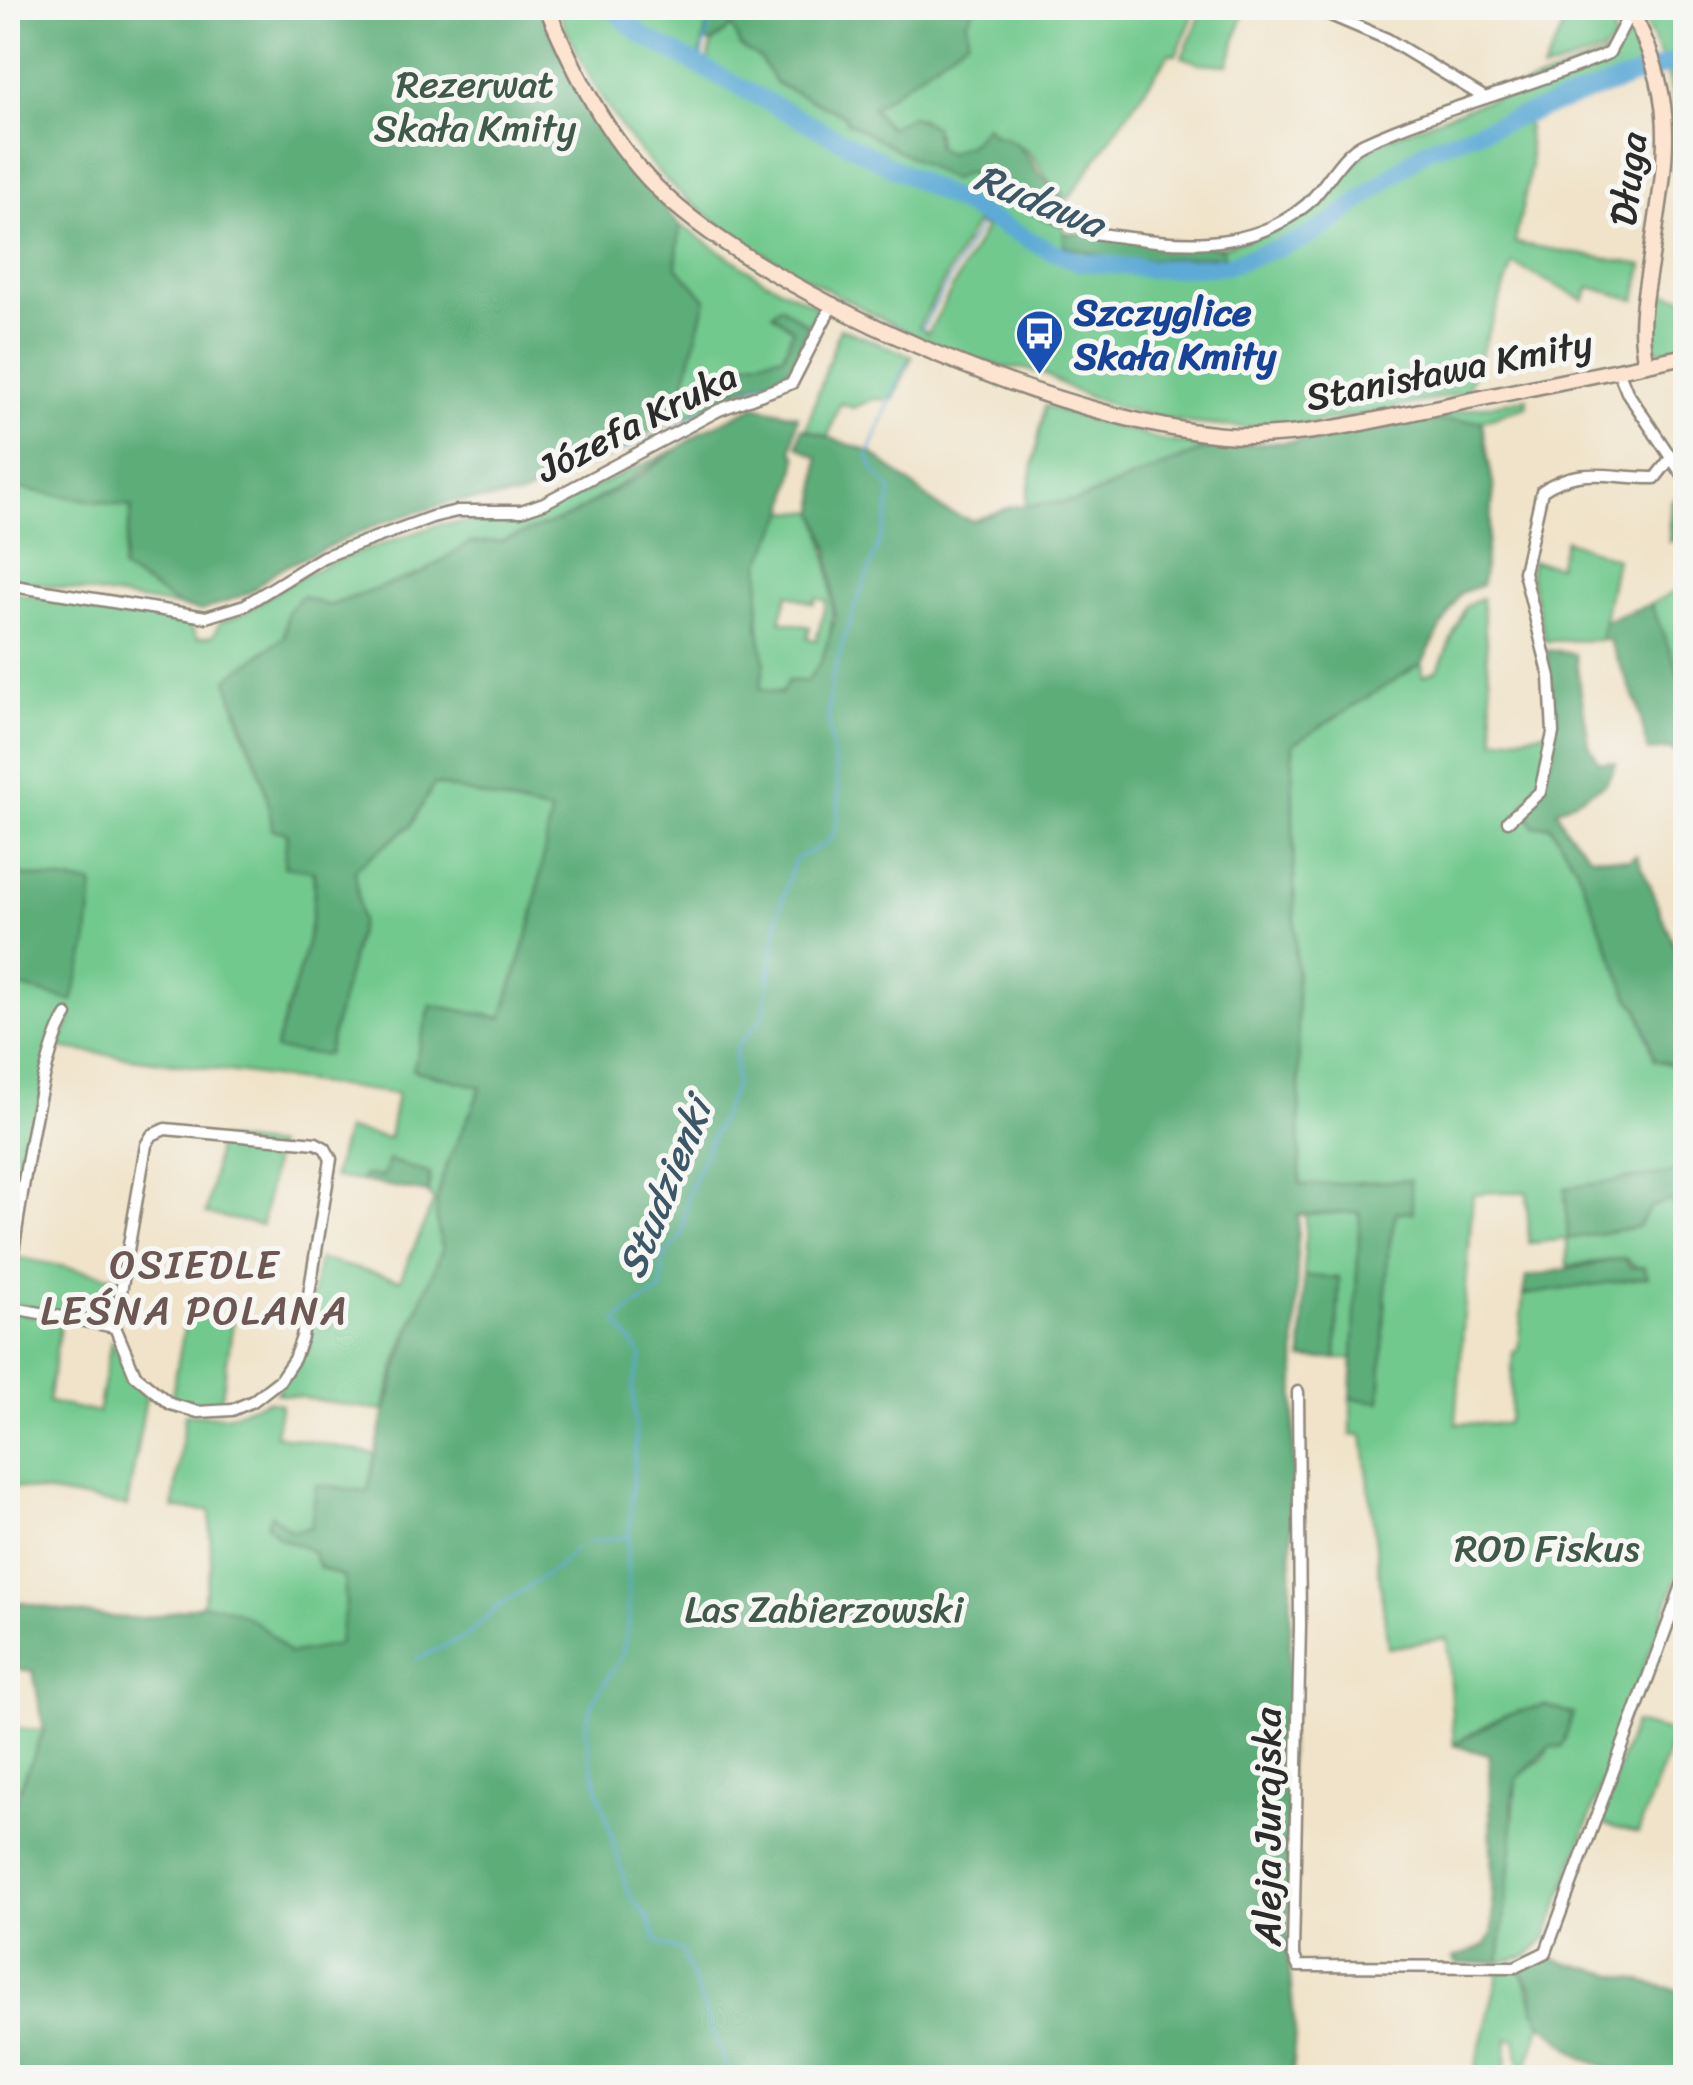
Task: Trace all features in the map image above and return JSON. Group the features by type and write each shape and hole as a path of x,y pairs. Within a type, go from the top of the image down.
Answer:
{"main road":[{"name":"Stanisława Kmity","path":"547,8 591,102 656,187 725,243 910,343 972,368 1152,424 1223,435 1313,431 1686,356"},
{"name":"Długa","path":"1630,9 1648,50 1668,116 1668,148 1642,322 1646,364"}],"street":[{"path":"1314,8 1387,38 1482,96"},
{"path":"1093,233 1202,245 1238,239 1306,206 1357,146 1482,96 1609,53 1630,9"},
{"name":"Józefa Kruka","path":"8,585 202,617 245,605 323,558 432,517 457,511 521,511 544,503 719,410 792,383 833,303"},
{"path":"1618,370 1627,392 1686,480"},
{"path":"1508,821 1540,792 1550,752 1550,677 1524,572 1542,492 1558,479 1590,472 1655,478 1670,459"},
{"path":"8,1284 45,1079 59,1026 67,1016"},
{"path":"170,1129 316,1143 326,1148 331,1168 302,1337 288,1370 271,1389 242,1406 222,1412 198,1412 170,1404 136,1375 116,1326 146,1145 152,1135 170,1129"},
{"path":"8,1307 116,1326"},
{"name":"Aleja Jurajska","path":"1298,1392 1300,1625 1293,1942 1298,1966 1515,1966 1546,1952 1686,1574"}],"green space":[{"name":"Rezerwat Skała Kmity","path":"8,8 540,8 606,142 680,225 676,266 706,299 676,416 627,446 519,497 452,502 381,523 277,570 249,593 202,611 182,607 122,569 132,507 8,487"},
{"path":"557,8 704,8 709,16 700,56 707,62 712,43 732,26 740,46 760,59 777,84 846,116 847,122 952,180 967,172 1026,210 1063,226 1065,246 1224,255 1222,247 1276,225 1314,202 1390,137 1614,52 1627,27 1632,27 1650,77 1527,122 1531,165 1515,243 1643,265 1636,300 1590,287 1584,300 1513,264 1467,392 1353,417 1294,425 1216,426 1174,421 1113,406 1039,372 997,366 936,345 839,296 742,240 702,212 637,148 582,62","holes":["975,224 985,228 928,333 919,327"]},
{"path":"709,8 975,8 967,20 968,39 872,108 889,128 911,116 934,126 937,148 947,153 970,144 986,126 993,135 1019,146 1069,205 1081,226 1065,225 1035,214 967,172 952,180 847,122 845,116 776,83 760,59 740,46 732,26 712,43 705,41"},
{"path":"975,8 1197,8 1176,55 1170,53 1069,198 1053,186 1027,151 986,126 970,144 947,153 937,148 937,133 919,118 889,128 872,108 967,39 967,20"},
{"path":"1204,8 1245,8 1228,65 1182,57"},
{"path":"1531,8 1615,8 1614,41 1603,52 1542,72 1564,26 1521,21"},
{"path":"1638,8 1685,8 1685,49 1662,59"},
{"path":"1685,61 1685,171 1673,171 1675,108 1667,69"},
{"path":"680,225 764,280 818,307 809,326 780,306 793,329 783,355 747,362 732,392 687,416 676,416 706,299 676,266"},
{"path":"1064,232 1222,247 1224,256 1123,261 1064,246"},
{"path":"1654,292 1685,297 1685,347 1660,351 1652,346 1648,326"},
{"path":"780,306 809,326 796,357 775,378 732,392 747,362 784,355 793,329 772,314"},
{"path":"840,328 912,356 893,400 874,399 853,408 840,403 828,437 806,429"},
{"path":"1527,398 1527,406 1482,421 1412,420"},
{"name":"Las Zabierzowski","path":"755,406 798,416 792,450 797,457 786,511 761,562 758,625 765,662 760,689 781,694 788,681 807,681 821,662 835,619 829,549 816,512 818,458 798,446 802,428 871,452 943,510 973,521 1010,507 1077,501 1210,447 1315,440 1412,420 1482,421 1494,490 1482,585 1460,593 1422,663 1293,744 1300,1185 1410,1180 1413,1212 1396,1212 1388,1252 1380,1402 1351,1398 1360,1212 1298,1215 1289,1702 1288,1953 1295,2031 1292,2077 8,2078 8,1818 44,1730 33,1671 17,1669 8,1610 14,1601 85,1614 138,1618 210,1605 249,1618 289,1654 338,1645 346,1603 344,1577 319,1567 312,1551 278,1537 267,1525 271,1514 292,1531 311,1527 316,1485 368,1491 398,1367 443,1248 437,1226 440,1186 481,1087 413,1070 431,1005 502,1018 532,921 551,813 434,784 411,825 355,869 361,921 327,1055 275,1050 308,939 314,871 284,867 287,833 272,829 260,772 227,679 284,637 287,612 302,596 329,606 422,573 469,543 502,541 568,517 643,474 701,432"},
{"path":"1045,406 1161,440 1210,447 1077,501 1025,506"},
{"path":"677,449 568,517 502,541 469,543 422,573 328,606 302,596 288,612 284,637 227,679 243,730 287,832 284,867 313,870 308,938 275,1049 361,921 354,869 411,825 434,784 552,813 532,921 502,1018 431,1005 413,1070 481,1086 441,1186 438,1228 443,1248 400,1352 383,1411 276,1393 302,1348 319,1259 400,1280 434,1201 428,1193 430,1174 389,1160 383,1177 363,1175 362,1181 333,1177 346,1130 389,1138 397,1094 58,1048 71,1018 69,1009 62,1016 18,1188 8,1255 8,945 20,987 92,884 13,874 8,912 8,592 187,620 197,638 213,636 220,622 243,614 281,587 329,563 440,524 526,519"},
{"path":"8,487 132,507 122,569 182,607 8,579"},
{"path":"1685,490 1685,536 1669,542 1671,502"},
{"path":"786,511 816,512 828,564 831,628 825,656 812,678 791,690 760,690 758,578 765,549","holes":["788,594 814,604 816,598 827,601 816,640 807,638 810,627 780,621"]},
{"path":"1565,540 1616,559 1600,640 1545,641 1530,575 1532,561 1558,566"},
{"path":"1685,585 1685,688 1651,604"},
{"name":"ROD Fiskus","path":"1482,598 1495,740 1550,731 1540,783 1523,805 1534,827 1550,825 1577,868 1630,1000 1639,1009 1655,1060 1685,1068 1685,1179 1681,1171 1565,1188 1568,1238 1670,1200 1685,1219 1685,1555 1546,1938 1526,1957 1499,1962 1517,1778 1542,1759 1573,1714 1525,1710 1497,1719 1454,1745 1447,1638 1388,1648 1363,1435 1351,1435 1351,1398 1380,1402 1388,1252 1396,1212 1412,1212 1410,1181 1300,1186 1293,743 1422,663 1423,676 1438,670 1465,607","holes":["1527,1192 1529,1243 1567,1239 1567,1266 1625,1258 1648,1277 1523,1295 1518,1350 1513,1351 1510,1417 1506,1424 1456,1423 1473,1194"]},
{"path":"1651,604 1685,688 1685,778 1673,749 1648,751 1638,706 1609,640 1600,640 1604,621"},
{"path":"1547,650 1575,654 1589,745 1599,762 1616,763 1606,783 1557,810 1565,828 1589,855 1629,860 1637,855 1685,972 1685,1068 1655,1060 1639,1009 1630,1000 1577,868 1550,825 1534,827 1527,811 1553,754"},
{"path":"13,874 93,884 87,948 72,1001 20,987 8,945"},
{"path":"219,1139 276,1146 262,1225 206,1214"},
{"path":"388,1160 430,1174 428,1193 362,1181 363,1175 383,1177"},
{"path":"1682,1171 1685,1219 1669,1200 1651,1207 1637,1227 1568,1239 1565,1188"},
{"path":"1360,1212 1353,1359 1336,1359 1339,1278 1304,1276 1306,1213"},
{"path":"16,1257 119,1278 114,1310 101,1320 9,1303"},
{"path":"1625,1258 1630,1267 1644,1267 1648,1277 1523,1295 1526,1277"},
{"path":"1304,1276 1339,1278 1336,1359 1302,1359"},
{"path":"15,1312 61,1320 48,1402 98,1413 111,1341 146,1397 127,1506 8,1486 8,1315"},
{"path":"187,1312 233,1322 220,1408 171,1400"},
{"path":"267,1401 281,1404 275,1435 375,1454 368,1492 311,1527 278,1537 312,1551 319,1567 344,1577 346,1603 338,1645 289,1654 250,1621 202,1605 211,1565 210,1511 173,1508 185,1414 227,1416"},
{"path":"1545,1705 1573,1714 1562,1747 1549,1747 1517,1779 1512,1799 1513,1843 1499,1962 1457,1964 1453,1958 1485,1946 1493,1932 1489,1755 1454,1745 1506,1715"},
{"path":"1634,1723 1675,1733 1638,1833 1598,1823"},
{"path":"8,1728 44,1730 20,1788 8,1788"},
{"path":"1548,1958 1685,1992 1685,2077 1617,2077 1607,2067 1583,2059 1542,2024 1534,2010 1532,1989 1519,1969"},
{"path":"1519,1969 1542,2024 1523,2077 1515,2039 1507,2039 1506,2070 1498,2077 1473,2078 1499,1971"}],"waterway":[{"name":"Rudawa","path":"611,8 643,36 1049,250 1079,262 1151,269 1226,266 1301,240 1330,224 1425,150 1686,58"},
{"path":"701,65 711,16 706,8"},
{"name":"Studzienki","path":"922,329 983,219"},
{"path":"807,344 820,308"},
{"name":"Studzienki","path":"730,2078 682,1951 658,1943 648,1918 628,1893 590,1760 586,1724 594,1700 621,1657 629,1625 627,1558 636,1438 633,1384 642,1357 617,1322 660,1292 664,1257 682,1236 688,1193 735,1085 736,1048 764,1016 780,907 794,861 823,845 835,831 839,799 830,734 832,681 887,519 891,490 873,469 868,455 906,362"},
{"path":"667,431 715,403 791,372"},
{"path":"593,464 662,433"},
{"path":"588,1542 626,1537"},
{"path":"417,1659 468,1635 496,1608 558,1567 576,1548"}],"place":[{"name":"Szczyglice Skała Kmity","path":"1039,376"}],"district":[{"name":"OSIEDLE LEŚNA POLANA","path":"195,1287"}]}
